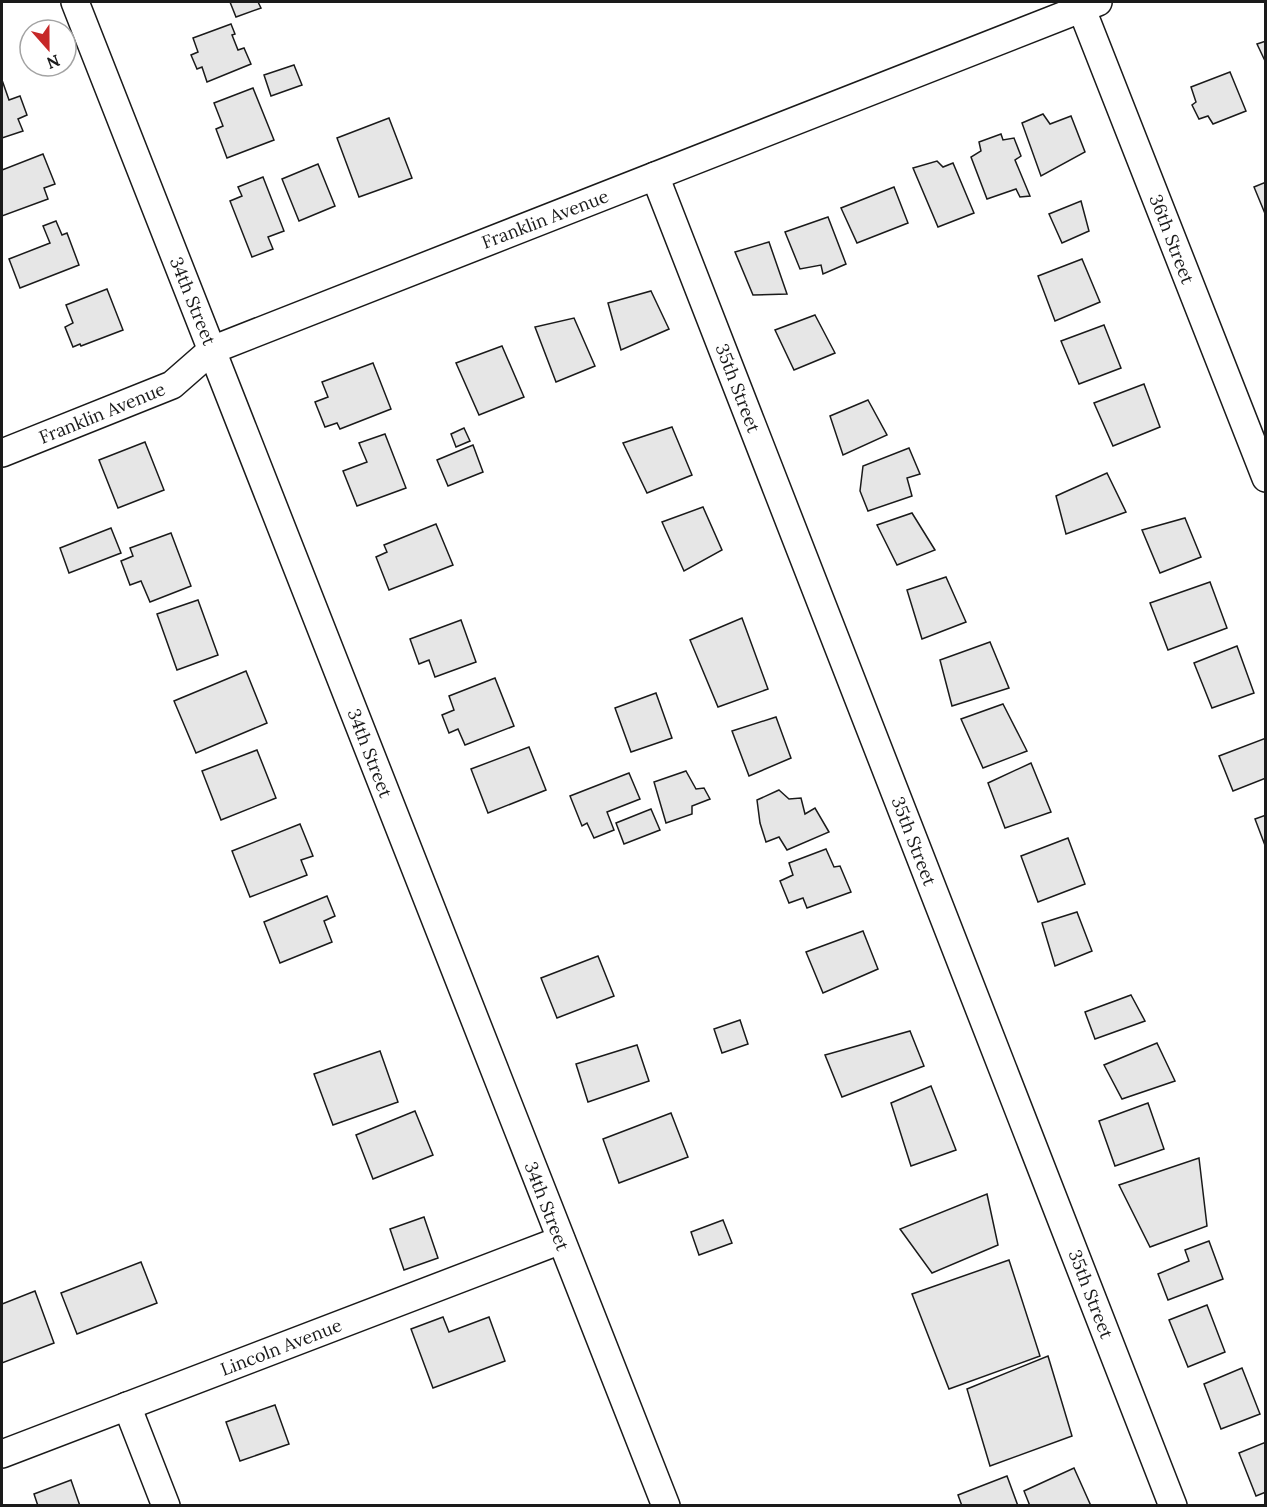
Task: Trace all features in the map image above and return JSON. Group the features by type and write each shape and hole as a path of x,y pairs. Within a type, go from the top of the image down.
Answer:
{"street":[{"name":"34th Street","path":"75,2 666,1506"},
{"name":"Franklin Avenue","path":"2,453 172,385 213,350 1086,4"},
{"name":"36th Street","path":"1086,4 1266,477"},
{"name":"35th Street","path":"655,176 1173,1506"},
{"name":"Lincoln Avenue","path":"2,1454 561,1240"},
{"path":"127,1406 166,1506"}],"building":[{"path":"230,2 258,2 261,8 236,17"},
{"path":"231,24 235,34 232,35 238,50 244,48 251,64 207,82 202,67 197,69 191,55 198,52 193,38"},
{"path":"1266,41 1266,63 1257,44"},
{"path":"294,65 302,85 271,96 264,75"},
{"path":"1230,72 1246,111 1213,124 1208,116 1199,119 1192,105 1196,102 1191,87"},
{"path":"2,80 9,100 20,96 27,115 18,119 23,131 2,138"},
{"path":"253,88 274,140 227,158 216,129 223,126 214,103"},
{"path":"1043,114 1050,124 1071,116 1085,152 1041,176 1022,123"},
{"path":"389,118 412,178 359,197 337,138"},
{"path":"1001,134 1003,140 1014,138 1021,156 1015,160 1030,196 1020,197 1016,189 987,199 971,157 981,151 979,142"},
{"path":"43,154 55,184 44,188 48,199 2,216 2,170"},
{"path":"937,161 943,167 953,163 974,213 938,227 913,168"},
{"path":"318,164 335,206 299,221 282,179"},
{"path":"263,177 284,231 268,237 273,249 252,257 230,201 242,196 238,187"},
{"path":"1266,182 1266,216 1254,187"},
{"path":"894,187 908,223 857,243 841,208"},
{"path":"1081,201 1089,231 1062,243 1049,214"},
{"path":"828,217 846,264 823,274 821,265 800,269 785,232"},
{"path":"56,221 62,235 67,233 79,265 20,288 9,259 50,243 43,226"},
{"path":"769,242 787,294 753,295 735,252"},
{"path":"1082,259 1100,302 1055,321 1038,276"},
{"path":"107,289 123,330 73,347 65,327 73,323 66,305"},
{"path":"651,291 669,329 621,350 608,303"},
{"path":"815,315 835,353 794,370 775,330"},
{"path":"574,318 595,366 556,382 535,327"},
{"path":"1104,325 1121,368 1079,384 1061,341"},
{"path":"502,346 524,397 479,415 456,363"},
{"path":"373,363 391,409 340,429 337,423 325,427 315,402 328,397 322,382"},
{"path":"1144,384 1160,427 1113,446 1094,403"},
{"path":"868,400 887,435 843,455 830,416"},
{"path":"672,427 692,475 647,493 623,443"},
{"path":"464,428 470,441 456,447 451,434"},
{"path":"385,434 406,488 357,506 343,471 367,462 359,443"},
{"path":"145,442 164,490 118,508 99,460"},
{"path":"473,445 483,472 448,486 437,460"},
{"path":"909,448 920,474 907,478 912,496 868,511 860,491 863,466"},
{"path":"1107,473 1126,512 1066,534 1056,496"},
{"path":"703,507 722,550 684,571 662,522"},
{"path":"912,513 935,550 897,565 877,525"},
{"path":"1185,518 1201,557 1160,573 1142,530"},
{"path":"436,524 453,565 389,590 376,557 387,552 384,545"},
{"path":"111,528 121,553 69,573 60,548"},
{"path":"171,533 191,586 150,602 141,581 130,585 121,561 133,556 130,548"},
{"path":"946,577 966,622 922,639 907,590"},
{"path":"1210,582 1227,628 1168,650 1150,603"},
{"path":"198,600 218,655 177,670 157,614"},
{"path":"742,618 768,689 718,707 690,640"},
{"path":"461,620 476,662 435,677 429,660 419,664 410,639"},
{"path":"990,642 1009,688 952,706 940,660"},
{"path":"1237,646 1254,693 1212,708 1194,663"},
{"path":"246,671 267,723 196,753 174,701"},
{"path":"495,678 514,726 465,745 458,729 449,733 442,715 454,710 449,696"},
{"path":"656,693 672,738 631,752 615,708"},
{"path":"1003,704 1027,751 983,768 961,719"},
{"path":"776,717 791,758 749,776 732,731"},
{"path":"1266,738 1266,778 1233,791 1219,756"},
{"path":"529,747 546,790 488,813 471,769"},
{"path":"257,750 276,798 221,820 202,771"},
{"path":"1031,763 1051,812 1005,828 988,783"},
{"path":"686,771 696,789 704,788 710,799 692,806 692,814 666,823 654,782"},
{"path":"629,773 640,799 607,812 614,830 594,838 587,823 582,826 570,796"},
{"path":"779,790 789,799 801,798 805,814 815,808 829,832 787,850 779,837 766,842 760,823 757,800"},
{"path":"651,809 660,830 624,844 616,823"},
{"path":"1266,815 1266,848 1255,819"},
{"path":"300,824 313,856 301,860 307,875 250,897 232,851"},
{"path":"1068,838 1085,884 1038,902 1021,856"},
{"path":"826,849 834,867 840,866 851,892 807,908 803,898 789,903 780,881 793,875 789,863"},
{"path":"327,896 335,916 324,921 332,942 280,963 264,922"},
{"path":"1077,912 1092,951 1055,966 1042,923"},
{"path":"863,931 878,969 823,993 806,952"},
{"path":"598,956 614,996 557,1018 541,978"},
{"path":"1131,995 1145,1021 1095,1039 1085,1012"},
{"path":"740,1020 748,1044 722,1053 714,1029"},
{"path":"910,1031 924,1066 842,1097 825,1055"},
{"path":"1157,1043 1175,1081 1122,1099 1104,1065"},
{"path":"637,1045 649,1081 588,1102 576,1064"},
{"path":"380,1051 398,1102 333,1125 314,1074"},
{"path":"931,1086 956,1150 911,1166 891,1103"},
{"path":"1148,1103 1164,1149 1115,1166 1099,1121"},
{"path":"415,1111 433,1155 373,1179 356,1135"},
{"path":"671,1113 688,1157 619,1183 603,1139"},
{"path":"1199,1158 1207,1226 1150,1247 1119,1185"},
{"path":"987,1194 998,1245 932,1273 900,1229"},
{"path":"424,1217 438,1258 404,1270 390,1229"},
{"path":"723,1220 732,1243 699,1255 691,1232"},
{"path":"1209,1241 1223,1279 1168,1300 1158,1274 1189,1261 1185,1250"},
{"path":"1009,1260 1040,1356 949,1389 912,1294"},
{"path":"141,1262 157,1303 77,1334 61,1293"},
{"path":"35,1291 54,1343 2,1363 2,1304"},
{"path":"1207,1305 1225,1352 1188,1367 1169,1320"},
{"path":"443,1317 449,1332 489,1317 505,1361 433,1388 411,1329"},
{"path":"1048,1356 1072,1436 990,1466 967,1389"},
{"path":"1242,1368 1260,1414 1221,1429 1204,1384"},
{"path":"275,1405 289,1444 240,1461 226,1422"},
{"path":"1266,1442 1266,1492 1256,1496 1239,1453"},
{"path":"1074,1468 1091,1506 1030,1506 1024,1491"},
{"path":"1007,1476 1018,1506 962,1506 958,1495"},
{"path":"71,1480 80,1506 38,1506 34,1494"}]}
